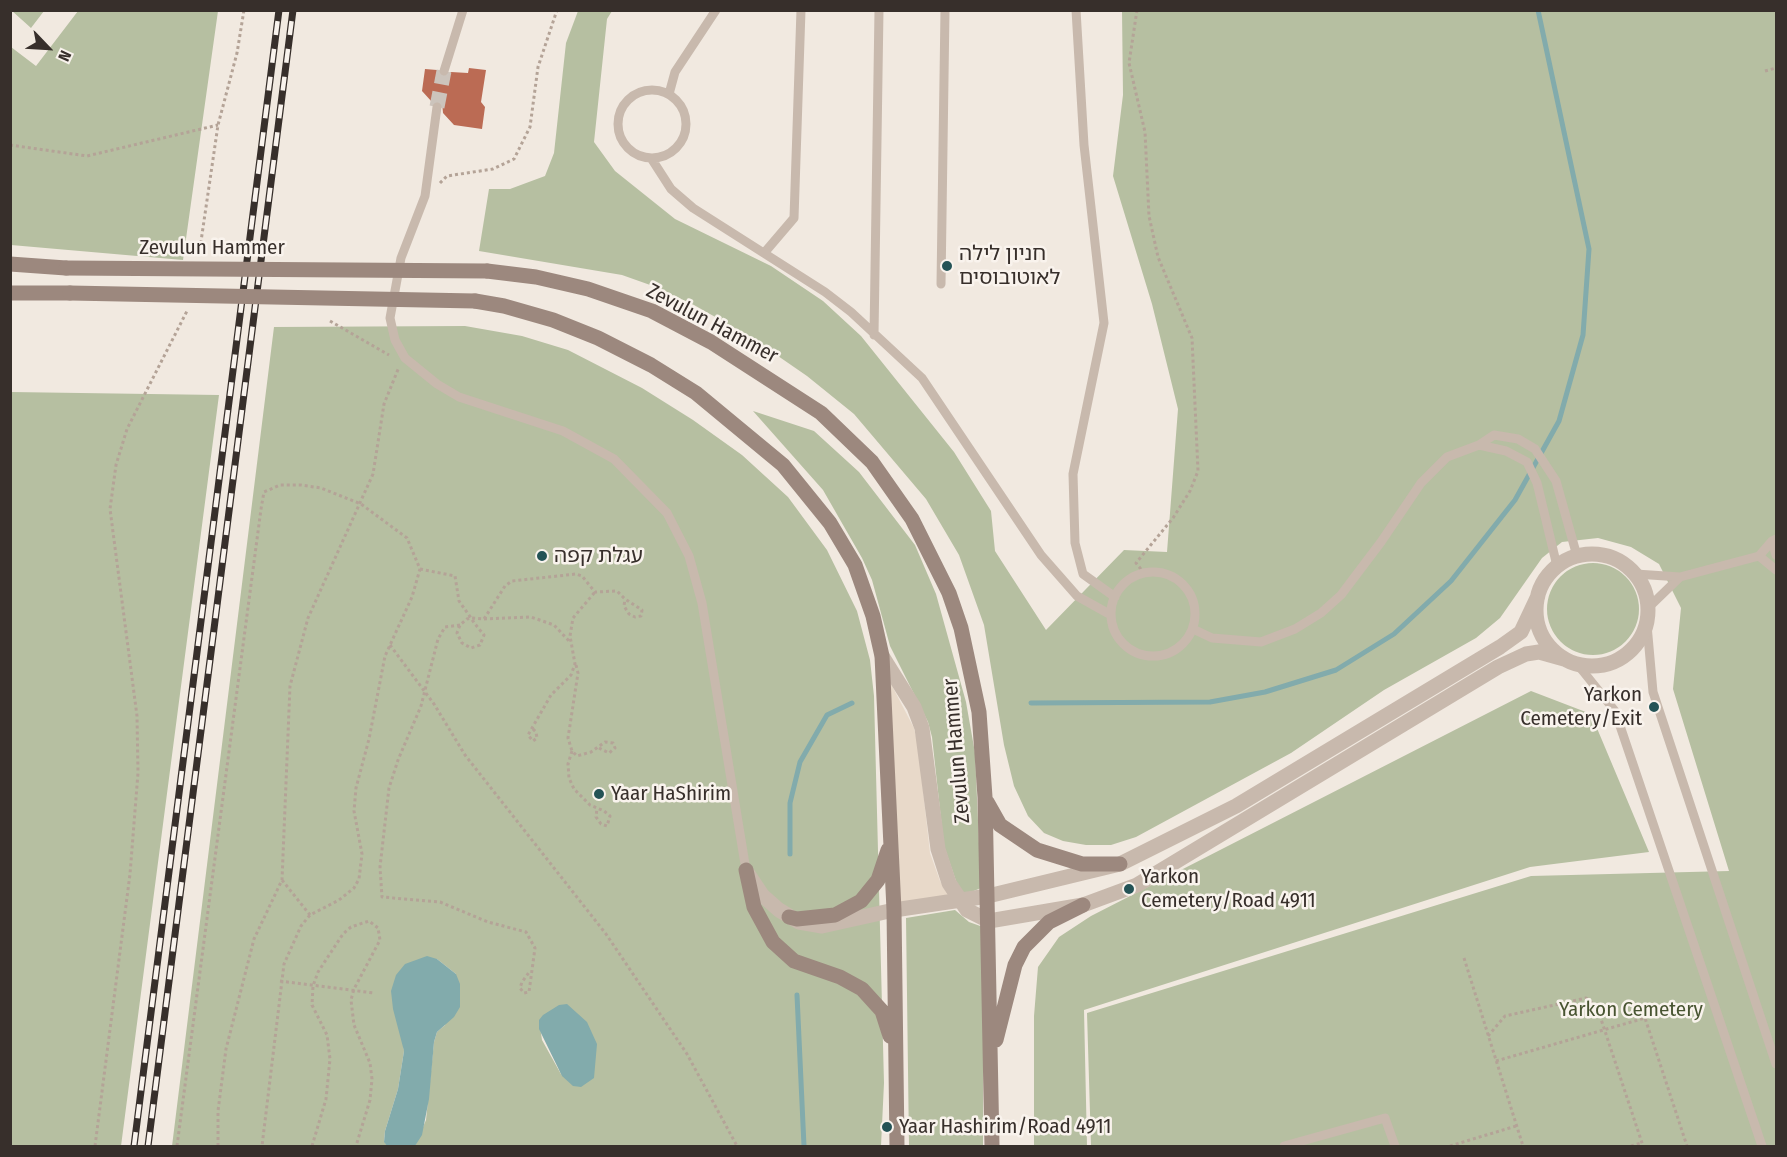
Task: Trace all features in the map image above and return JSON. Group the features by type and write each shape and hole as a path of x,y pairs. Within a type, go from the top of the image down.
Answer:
{"main road":[{"name":"Zevulun Hammer","path":"10,264 66,267 487,271 536,277 577,286 651,310 711,342 821,413 872,462 912,519 949,593 961,628 979,712 985,797 991,1079"},
{"path":"10,293 474,301 504,306 553,320 598,338 651,365 696,393 751,436 783,465 808,492 843,542 865,588 882,656 892,826 897,1146"},
{"path":"985,797 1000,825 1037,850 1082,864 1120,864"},
{"path":"789,917 797,919 834,915 861,901 870,891 883,868 892,826"},
{"path":"746,870 754,907 773,942 794,961 852,983 870,996 886,1020 896,1065"},
{"path":"992,1146 991,1079 997,1035 1015,965 1024,947 1048,922 1083,905"}],"street":[{"path":"746,870 762,895 789,917 810,925 828,926 894,910 960,902 1120,864 1236,806 1500,647 1521,632 1545,580 1557,566 1577,556 1589,553 1607,555 1623,562 1636,574 1647,595 1649,607 1647,625 1640,641 1620,658 1595,666 1571,662 1539,652 1526,654 1498,667 1137,885 1083,905 989,921 974,915 960,902 949,883 939,849 922,728 914,708 882,656"},
{"path":"1538,596 1538,625 1553,650 1571,662"}],"lane":[{"path":"444,71 463,10"},
{"path":"669,94 675,72 716,10"},
{"path":"765,252 794,218 801,10"},
{"path":"874,335 879,10"},
{"path":"941,284 945,10"},
{"path":"1076,10 1084,145 1104,323 1073,474 1075,543 1083,574 1115,597"},
{"path":"660,91 669,94 684,111 684,133 672,151 651,158 640,156 624,144 620,135 620,114 631,97 640,92 660,91"},
{"path":"437,107 424,196 401,258 390,318 403,360 459,397 563,431 614,459 667,513 689,556 702,603 746,870"},
{"path":"651,158 658,174 678,196 693,208 765,252 851,312 922,378 1023,532 1070,589 1094,608 1111,615"},
{"path":"1193,629 1212,638 1261,642 1295,629 1321,613 1341,595 1368,560 1421,483 1447,457 1479,445 1494,435 1518,439 1535,448 1556,481 1577,556"},
{"path":"1479,445 1506,451 1527,462 1537,483 1557,566"},
{"path":"1774,540 1776,555"},
{"path":"1636,574 1680,577 1759,556 1774,540"},
{"path":"1759,556 1776,570"},
{"path":"1157,572 1181,582 1194,604 1193,629 1187,641 1177,650 1153,657 1140,655 1119,640 1113,628 1111,615 1115,597 1122,586 1144,573 1157,572"},
{"path":"1649,607 1680,577"},
{"path":"1647,625 1653,692 1776,1064"},
{"path":"1571,662 1615,711 1762,1146"},
{"path":"1284,1146 1385,1118 1395,1146"}],"path":[{"path":"199,256 218,125 237,53 244,10"},
{"path":"424,196 447,176 492,169 514,159 530,127 538,67 556,10"},
{"path":"1137,10 1129,63 1145,132 1149,216 1158,257 1192,338 1198,471 1190,491 1173,518 1136,563 1144,573"},
{"path":"1765,71 1776,68"},
{"path":"10,145 87,156 218,125"},
{"path":"96,1146 130,874 138,773 137,716 126,615 113,542 112,498 116,465 127,429 170,348 189,301"},
{"path":"218,1146 218,1111 226,1049 254,939 282,880 290,686 308,618 373,474 384,404 403,360 330,321"},
{"path":"177,1146 261,508 264,492 280,485 321,488 361,504 407,538 420,570 412,597 390,645 382,669 369,740 356,788 354,812 362,854 359,879 354,888 339,900 310,915 301,926 291,947 280,981 262,1146"},
{"path":"420,570 455,576 459,601 484,635 480,645 471,648 462,643 458,633 460,625"},
{"path":"484,619 505,586 512,580 576,573 582,576 596,592"},
{"path":"599,748 609,753 615,748 613,743 605,742 599,748 577,756 572,751 568,738 578,673 571,644 573,618 596,592 617,591 625,600 642,610 641,616 635,617 629,614 624,606 625,600"},
{"path":"530,971 520,988 524,993 529,992 530,971 535,948 526,932 488,922 440,902 382,897 381,846 389,788 425,693 438,639 445,627 460,625 471,618 531,618 554,625 571,644"},
{"path":"390,645 425,693 465,755 606,934 687,1054 737,1146"},
{"path":"532,729 550,695 571,675 575,664"},
{"path":"572,751 568,764 569,778 583,798 610,816 607,826 601,824 596,817 597,808"},
{"path":"282,880 310,915"},
{"path":"312,1146 326,1099 330,1059 327,1035 312,1005 313,986 318,972 343,934 351,927 369,921 378,928 380,940 354,989 351,1000 354,1025 370,1063 372,1079 370,1100 356,1146"},
{"path":"1464,958 1523,1146"},
{"path":"280,981 374,993"},
{"path":"1488,1036 1505,1016 1586,998 1597,1007 1642,1145 1630,1146"},
{"path":"1496,1061 1645,1018 1687,1146"},
{"path":"1450,1146 1516,1126"}],"green space":[{"path":"11,10 44,10 44,11 31,28"},
{"path":"78,11 218,11 183,260 11,245 11,47 36,66"},
{"name":"Yarkon Cemetery","path":"578,11 612,11 607,19 594,142 615,171 675,219 771,266 823,301 861,336 954,452 991,511 995,551 1046,630 1124,550 1167,552 1178,409 1152,304 1113,176 1123,95 1122,11 1776,11 1776,1146 1091,1146 1087,1013 1531,876 1729,871 1673,689 1681,608 1659,564 1631,547 1598,538 1562,542 1542,558 1500,618 1476,638 1384,690 1291,753 1136,837 1111,845 1086,845 1063,841 1044,833 1028,816 1014,786 1004,745 984,625 959,555 926,499 854,414 807,376 749,336 694,305 653,286 622,275 479,251 489,189 510,189 545,176 554,153 566,43"},
{"path":"465,326 522,336 568,350 642,388 693,420 742,455 788,497 827,550 857,611 870,660 874,696 884,1083 881,1146 415,1146 426,1120 434,1042 437,1032 445,1025 456,974 437,959 402,1035 404,1051 398,1089 385,1131 384,1141 387,1146 172,1146 274,327","holes":["539,1020 562,1076 542,1040"]},
{"path":"11,392 219,395 121,1146 11,1146"},
{"path":"753,411 814,431 859,472 915,545 936,594 966,702 975,753 981,888 964,895 956,881 944,846 932,737 928,722 890,646 872,580 862,558 823,490"},
{"path":"1593,563 1611,567 1626,576 1635,591 1639,609 1635,627 1626,642 1611,651 1593,655 1575,651 1560,642 1551,627 1547,609 1551,591 1560,576 1575,567"},
{"path":"1531,691 1591,714 1649,852 1530,867 1084,1010 1087,1146 1034,1146 1034,1016 1038,967 1059,937 1091,916"},
{"path":"955,910 969,922 983,927 983,1146 909,1146 906,918"}],"shaded area":[{"path":"890,682 914,728 918,745 930,853 940,881 951,897 899,905"}],"water":[{"path":"427,956 437,959 456,974 460,984 460,1007 454,1017 437,1032 434,1042 429,1099 422,1135 415,1146 387,1146 384,1142 385,1131 398,1089 404,1051 393,1009 391,991 396,975 405,964"},
{"path":"567,1004 587,1022 597,1044 594,1078 581,1087 573,1086 562,1076 539,1029 539,1020 543,1015 559,1005"}],"building":[{"path":"469,68 486,70 481,102 485,107 482,129 454,125 443,113 442,102 432,102 422,91 425,69 437,70 439,76 445,78 451,72 468,73"}],"waterway":[{"path":"1031,703 1210,702 1265,692 1336,670 1394,634 1451,581 1515,500 1559,421 1583,335 1589,249 1538,10"},
{"path":"790,854 790,803 800,762 827,715 852,703"},
{"path":"797,995 804,1146"}],"tunnel":[{"path":"437,107 444,71"}],"railway":[{"path":"134,1146 279,10"},
{"path":"148,1146 293,10"}],"place":[{"name":"חניון לילה לאוטובוסים","path":"947,266"},
{"name":"עגלת קפה","path":"542,556"},
{"name":"Yarkon Cemetery/Exit","path":"1654,707"},
{"name":"Yaar HaShirim","path":"599,794"},
{"name":"Yarkon Cemetery/Road 4911","path":"1129,889"},
{"name":"Yaar Hashirim/Road 4911","path":"887,1127"}]}
